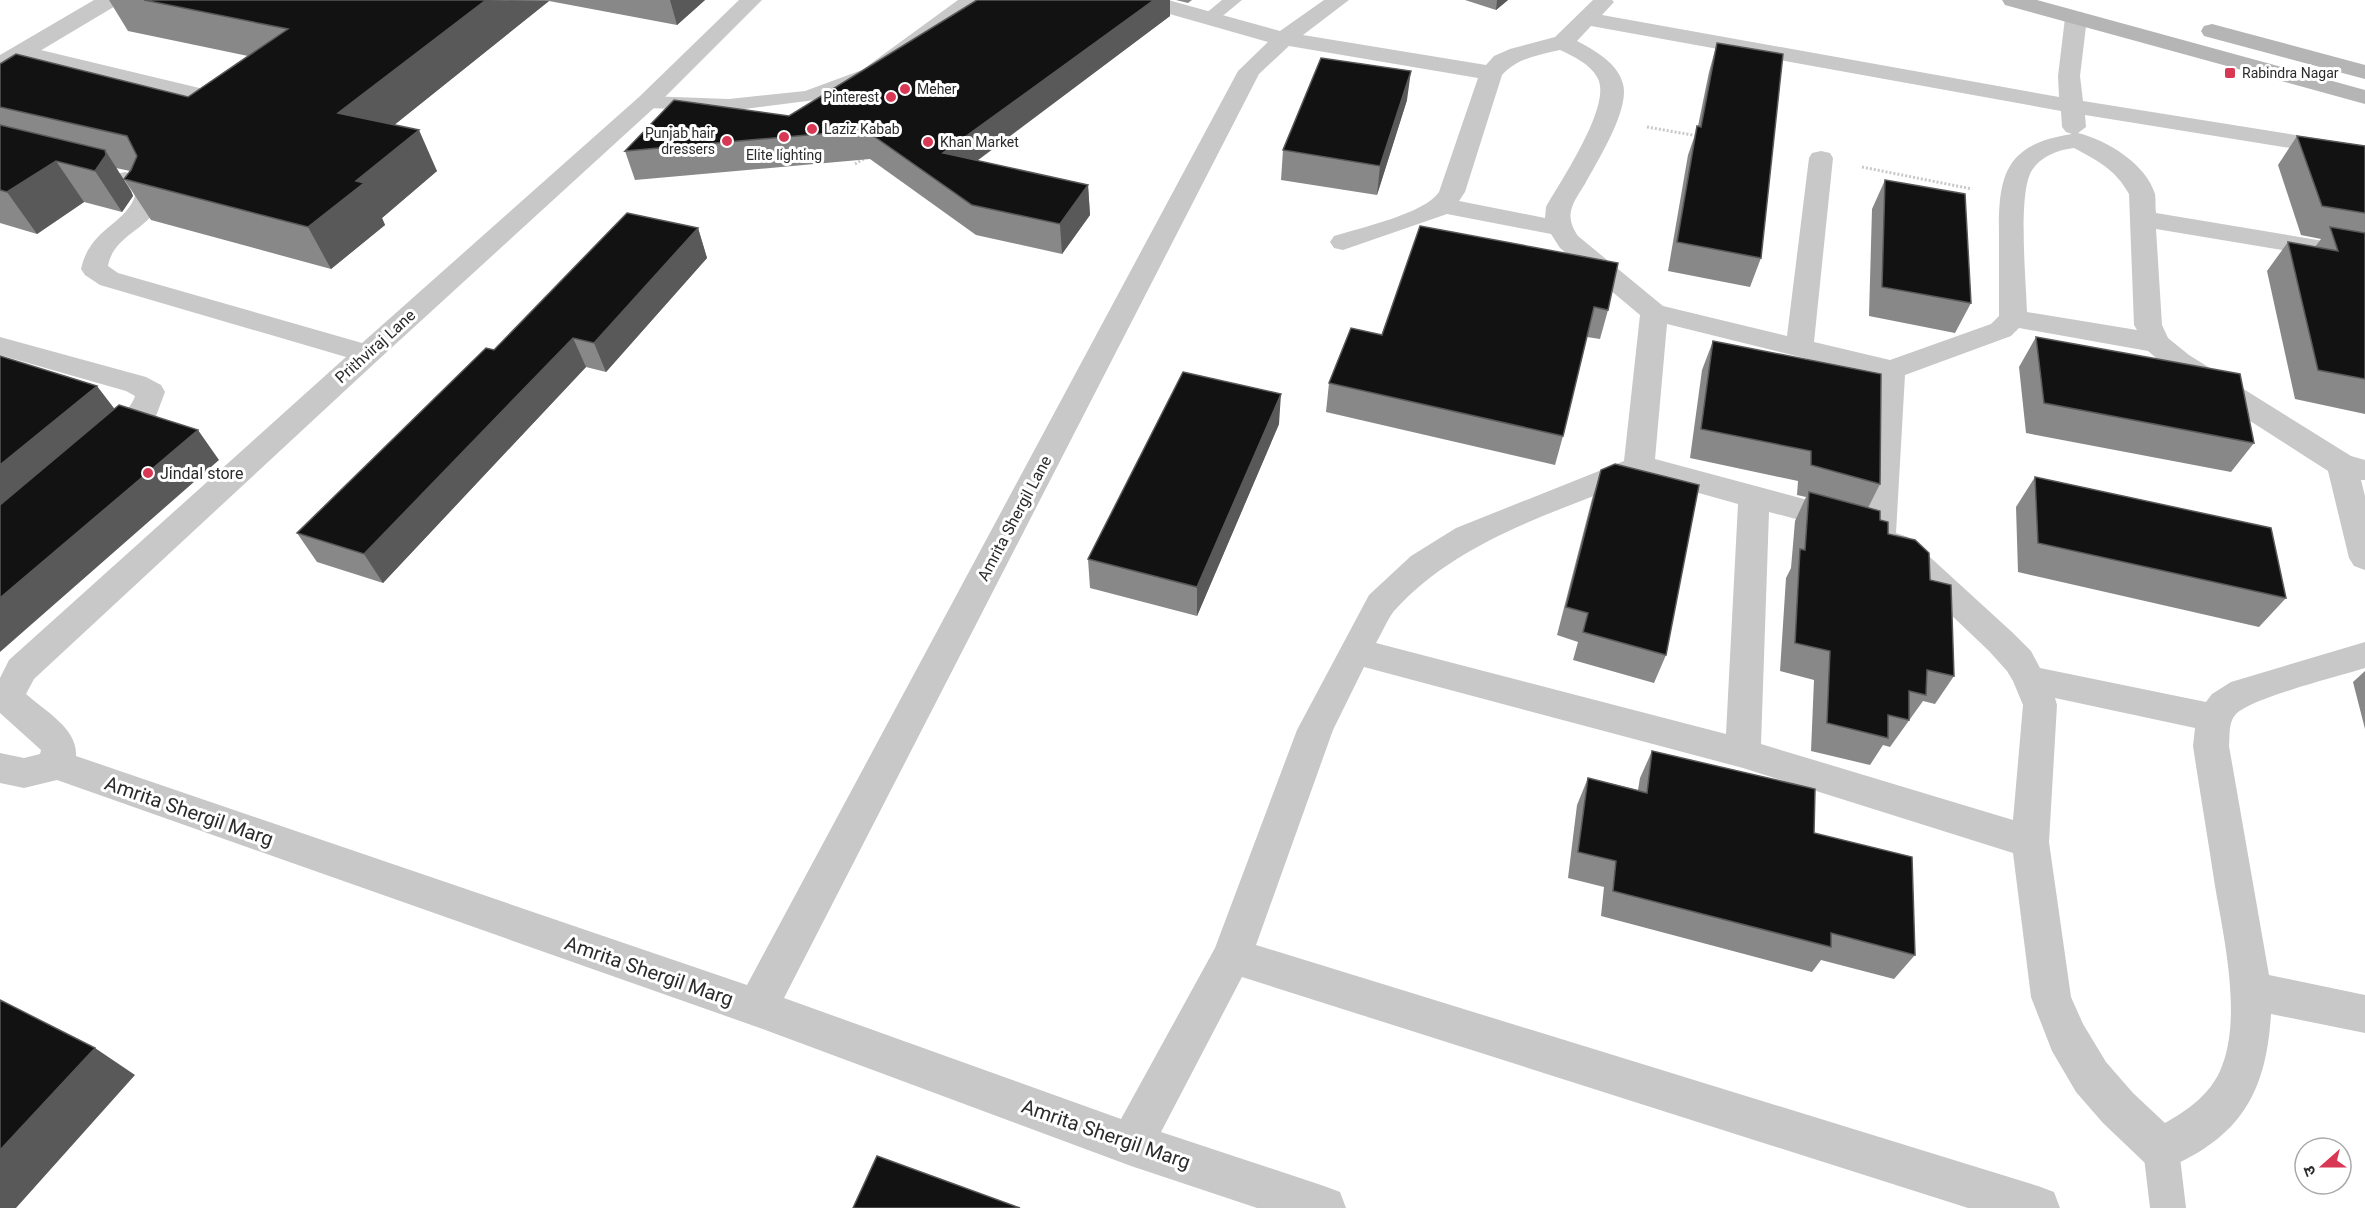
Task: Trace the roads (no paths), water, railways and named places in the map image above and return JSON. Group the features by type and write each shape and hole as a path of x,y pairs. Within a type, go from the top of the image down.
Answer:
{"main road":[{"path":"2013,0 2365,97"},
{"path":"2196,27 2365,72"}],"street":[{"path":"0,65 110,0"},
{"name":"Prithviraj Lane","path":"57,765 59,745 7,698 21,670 647,102 751,0"},
{"path":"1146,0 1284,39 1491,73"},
{"path":"1284,39 1338,0"},
{"path":"1343,242 1428,214 1443,206 1452,192 1491,73 1502,61 1518,54 1563,42 1589,18 1604,0"},
{"path":"1589,18 2071,106 2365,153"},
{"path":"2076,18 2069,76 2077,140"},
{"name":"Amrita Shergil Lane","path":"757,1008 1249,71 1284,39"},
{"path":"1563,42 1582,52 1599,65 1611,80 1614,91 1605,120 1559,207 1558,228 1569,242 1654,312 1891,370 2001,330 2013,318 2011,197 2018,172 2030,158 2051,144 2077,140 2115,160 2131,175 2142,194 2148,325 2157,343 2179,362 2354,468 2365,558"},
{"path":"1800,346 1821,158"},
{"path":"102,173 143,184 148,196 143,210 109,238 97,255 94,269 109,279 367,354"},
{"path":"1443,206 1558,228"},
{"path":"2144,219 2365,256"},
{"path":"1639,466 1654,312"},
{"path":"2013,318 2157,343"},
{"path":"0,346 136,384 151,392 146,409 94,456"},
{"path":"1882,531 1891,370"},
{"path":"1131,1143 1232,956 1316,730 1354,651 1381,604 1422,565 1467,536 1639,466 1882,531 2019,661 2040,705 2030,842 2051,997 2067,1037 2091,1077 2118,1108 2161,1149 2201,1127 2225,1104 2241,1074 2249,1036 2252,991 2211,746 2214,718 2224,704 2244,692 2365,655"},
{"path":"1743,753 1754,496"},
{"path":"1354,651 1743,753 2030,842"},
{"path":"2029,679 2214,718"},
{"path":"0,768 24,773 57,765"},
{"name":"Amrita Shergil Marg","path":"57,765 757,1008 1131,1143 1324,1208"},
{"path":"1232,956 2038,1208"},
{"path":"2252,991 2365,1014"}],"lane":[{"path":"647,102 729,105 808,96 869,74 969,0"},
{"path":"1208,19 1233,0"},
{"path":"24,51 240,103"},
{"path":"2161,1149 2168,1208"}],"place":[{"name":"Rabindra Nagar","path":"2230,73"},
{"name":"Meher","path":"905,89"},
{"name":"Pinterest","path":"891,97"},
{"name":"Laziz Kabab","path":"812,129"},
{"name":"Elite lighting","path":"784,137"},
{"name":"Punjab hair dressers","path":"727,141"},
{"name":"Khan Market","path":"928,142"},
{"name":"Jindal store","path":"148,473"}]}
